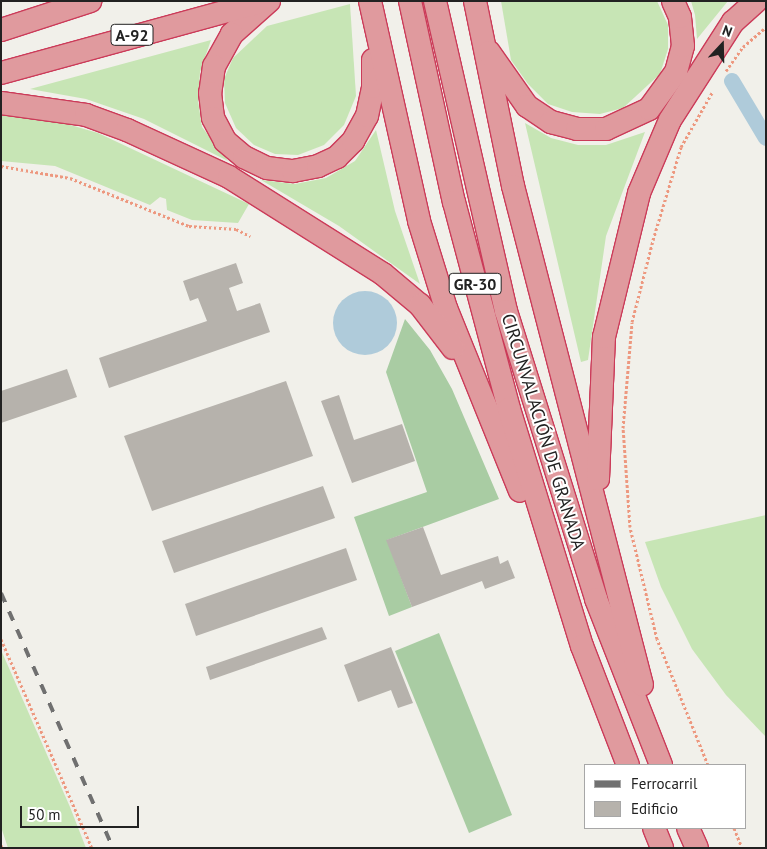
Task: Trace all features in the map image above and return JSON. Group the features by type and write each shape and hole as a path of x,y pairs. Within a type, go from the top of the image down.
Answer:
{"highway":[{"path":"1,30 90,1"},
{"name":"A-92","path":"1,73 264,1"},
{"path":"268,1 220,49 210,93 213,118 225,141 267,168 293,171 318,166 337,157 353,141 367,116 373,87 375,27"},
{"path":"370,1 419,221 446,308 536,535 557,562"},
{"name":"CIRCUNVALACIÓN DE GRANADA","path":"410,1 430,101 482,311 582,646 628,764"},
{"name":"CIRCUNVALACIÓN DE GRANADA","path":"435,1 506,311 575,536 641,719 661,764"},
{"path":"475,1 513,186 597,505 642,687 641,719"},
{"path":"482,41 528,106 551,122 577,129 606,129 649,109 676,72 683,46 680,17 674,1"},
{"path":"597,505 604,337 639,193 670,120 733,22 756,1"},
{"path":"1,103 56,108 127,130 229,177 284,208 384,274 420,305 478,388"},
{"path":"654,829 662,848"},
{"path":"688,829 697,848"}],"path":[{"path":"720,79 743,47 766,27"},
{"path":"708,764 657,638 630,527 623,428 632,322 653,240 681,147 715,87"},
{"path":"1,166 70,178 189,226 236,229 250,236"},
{"path":"1,639 92,848"},
{"path":"734,829 742,848"}],"green space":[{"path":"501,1 657,1 668,25 668,49 660,74 623,108 600,114 572,112 548,104 528,84 511,60"},
{"path":"691,1 728,1 697,39 695,15"},
{"path":"350,4 356,96 344,125 324,145 298,155 275,154 254,145 236,128 225,103 224,79 233,58 267,26"},
{"path":"211,40 200,72 198,101 202,127 228,161 144,119 86,99 30,89"},
{"path":"1,114 53,120 98,133 249,204 238,223 192,220 167,210 166,199 160,197 150,205 55,166 1,161"},
{"path":"525,123 551,138 578,145 606,145 645,132 606,236 588,360 581,362"},
{"path":"376,130 395,211 420,284 339,226 261,180 295,184 326,178 355,161"},
{"path":"405,319 430,350 452,389 499,499 387,540 412,607 389,616 354,517 427,492 386,372"},
{"path":"766,515 766,737 726,695 692,649 661,587 645,542"},
{"path":"439,633 512,815 469,833 395,651"},
{"path":"1,650 86,848 8,848 1,827"}],"water":[{"path":"359,291 371,291 388,300 395,311 397,323 395,335 388,346 371,355 359,355 347,350 338,341 333,329 333,317 338,305 347,296"}],"building":[{"path":"236,263 243,283 229,288 237,311 260,303 270,332 109,388 99,358 207,321 198,298 190,301 183,281"},
{"path":"67,369 77,397 1,423 1,391"},
{"path":"286,381 313,456 152,511 124,436"},
{"path":"339,395 354,440 402,424 415,461 352,483 321,401"},
{"path":"323,486 335,518 174,573 162,541"},
{"path":"423,527 441,575 498,556 500,564 508,560 515,578 485,589 482,581 412,607 386,540"},
{"path":"346,548 357,580 196,636 185,604"},
{"path":"322,627 327,639 210,680 206,667"},
{"path":"391,647 413,703 398,708 391,690 358,702 344,665"}],"waterway":[{"path":"732,81 766,138"}],"railway":[{"path":"1,593 113,848"}]}
